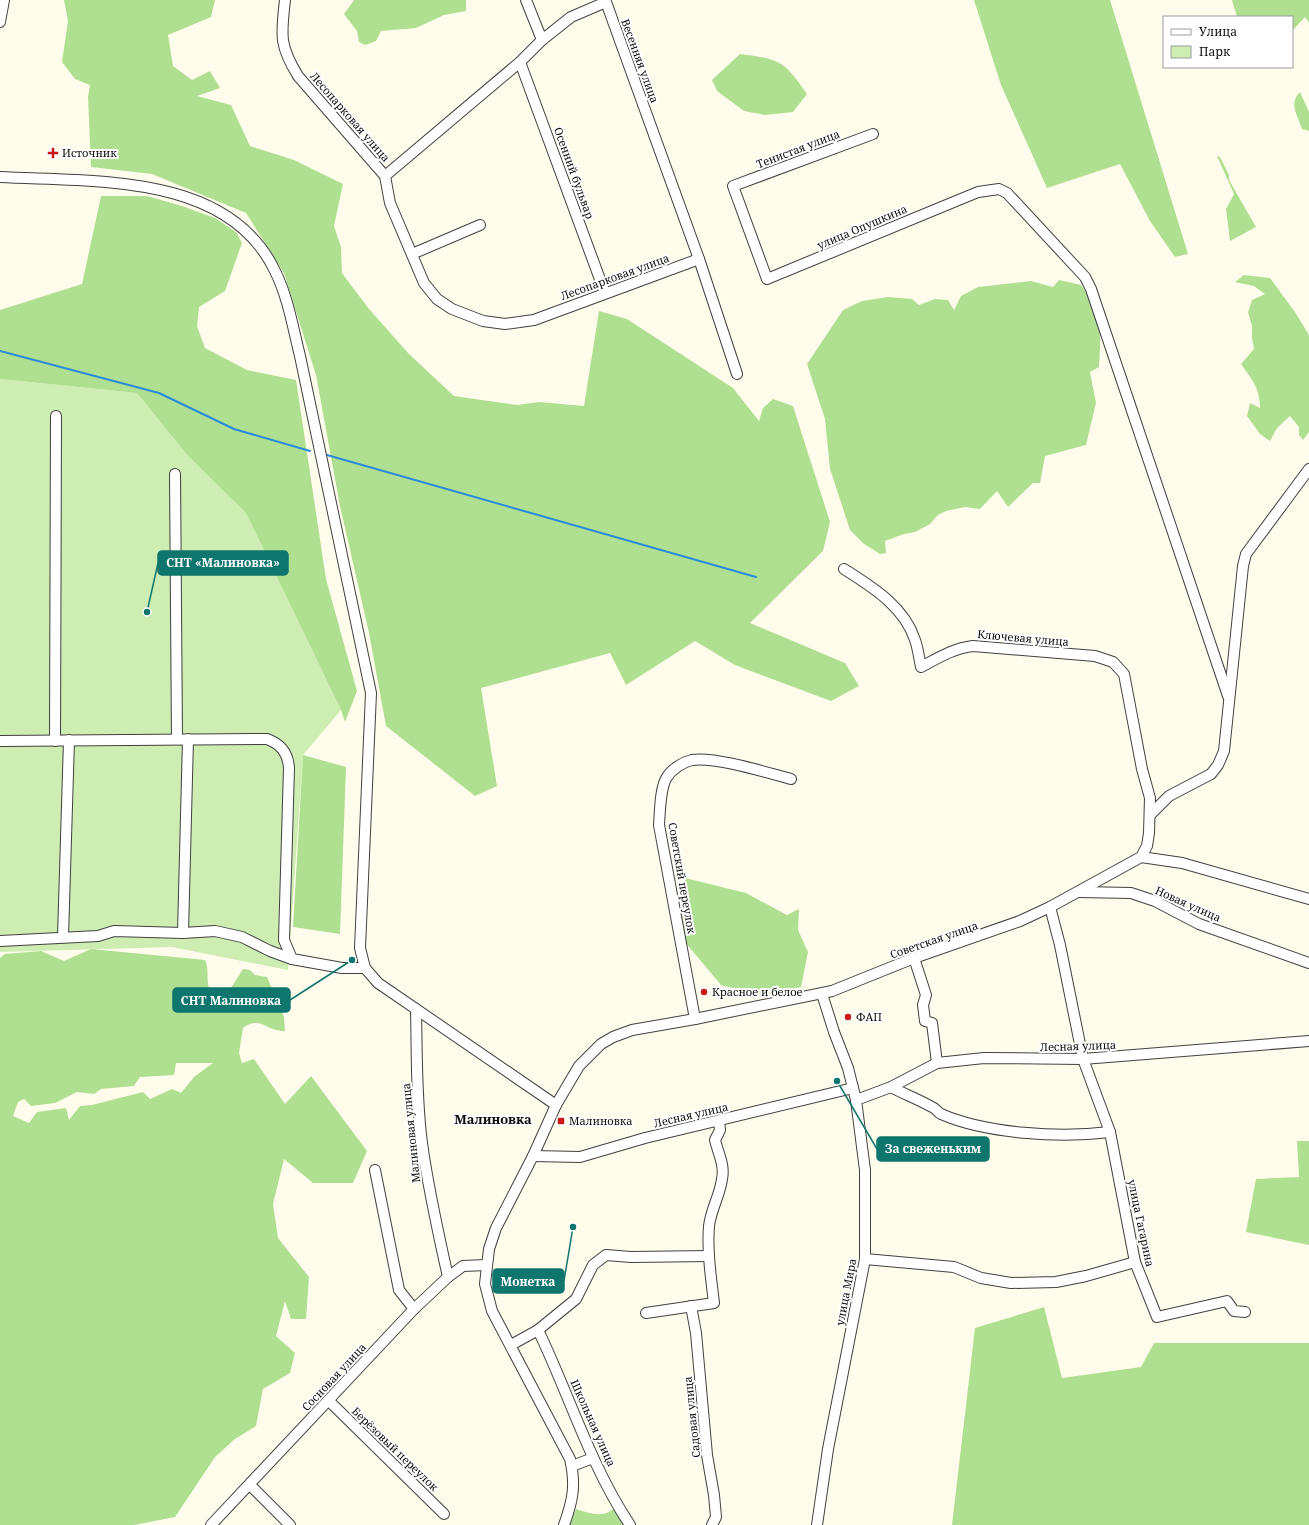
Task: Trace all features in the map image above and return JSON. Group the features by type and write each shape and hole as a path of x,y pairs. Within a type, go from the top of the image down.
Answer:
{"street":[{"path":"0,22 4,0"},
{"name":"Лесопарковая улица","path":"285,0 281,35 288,59 298,76 385,176 390,203 424,282 437,299 452,309 483,321 505,324 534,320 699,259"},
{"path":"526,0 542,40"},
{"name":"Весенняя улица","path":"385,176 520,62 542,40 571,17 606,2 699,259 737,374"},
{"name":"Осенний бульвар","path":"520,62 605,293"},
{"name":"Тенистая улица","path":"768,279 733,186 872,134"},
{"path":"0,177 93,182 148,187 180,196 214,208 242,226 256,242 276,271 300,356 371,693 360,948 365,968 378,983 556,1105"},
{"name":"улица Опушкина","path":"768,279 965,197 999,188 1007,193 1085,277 1091,289 1228,696"},
{"path":"412,254 480,225"},
{"path":"55,741 56,416"},
{"path":"1309,470 1246,554 1243,566 1228,696 1224,751 1218,765 1211,774 1169,796 1151,814 1147,846 1141,857 1182,863 1309,898"},
{"path":"175,474 177,739"},
{"name":"Ключевая улица","path":"844,569 888,600 901,614 915,639 921,667 949,652 963,647 973,646 1095,656 1113,662 1124,674 1142,769 1150,798 1151,814"},
{"path":"183,933 188,739"},
{"path":"0,741 267,739 276,742 287,756 289,790 284,940 292,959"},
{"path":"63,937 69,740"},
{"name":"Советский переулок","path":"695,1019 659,825 660,802 667,777 681,763 693,760 742,766 791,779"},
{"name":"Советская улица","path":"572,1466 552,1421 492,1311 485,1284 486,1265 496,1228 533,1156 556,1105 579,1066 601,1044 632,1030 822,994 914,958 1009,926 1050,907 1141,857"},
{"name":"Новая улица","path":"1077,891 1131,893 1155,901 1199,924 1309,963"},
{"name":"улица Гагарина","path":"1050,907 1060,945 1083,1059 1110,1132 1135,1262 1157,1317 1227,1301 1234,1311 1245,1312"},
{"path":"0,941 98,936 114,931 183,933 215,931 242,937 270,951 292,959 342,968 365,968"},
{"path":"914,958 926,995 923,1005 925,1021 932,1023 937,1063"},
{"name":"улица Мира","path":"818,1525 828,1449 865,1258 865,1170 856,1100 822,994"},
{"name":"Малиновая улица","path":"416,1009 422,1141 428,1184 448,1277"},
{"name":"Лесная улица","path":"856,1100 891,1087 937,1063 984,1058 1083,1059 1309,1041"},
{"path":"891,1087 934,1107 939,1113 972,1125 1017,1132 1070,1135 1110,1132"},
{"name":"Лесная улица","path":"533,1156 580,1157 645,1138 853,1088"},
{"path":"646,1313 714,1303 709,1256 711,1212 722,1178 722,1163 715,1140 720,1130 718,1121"},
{"path":"375,1170 399,1290 414,1309"},
{"path":"511,1345 538,1330 576,1299 593,1265 606,1255 631,1257 709,1256"},
{"path":"865,1258 954,1267 981,1278 1011,1283 1056,1282 1086,1276 1135,1262"},
{"name":"Сосновая улица","path":"211,1525 414,1309 448,1277 463,1266 486,1265"},
{"name":"Садовая улица","path":"691,1306 696,1333 707,1455 714,1495 716,1518 712,1525"},
{"name":"Школьная улица","path":"538,1330 551,1356 593,1458 630,1525"},
{"name":"Берёзовый переулок","path":"329,1401 444,1514"},
{"path":"564,1525 573,1501 572,1466 593,1458"},
{"path":"250,1485 290,1525"}],"green space":[{"path":"64,0 215,0 211,17 168,35 173,66 192,80 210,71 220,88 197,96 231,105 250,146 294,160 343,184 334,226 341,247 342,273 369,309 409,354 454,396 517,405 539,402 584,406 599,311 627,319 733,388 759,421 763,408 773,399 793,406 830,522 823,551 750,623 845,663 859,686 831,701 735,665 695,641 626,685 610,653 481,688 497,786 475,796 386,726 369,633 340,506 316,375 284,273 246,213 152,174 91,167 88,97 90,85 75,79 62,62 68,21"},
{"path":"354,0 466,0 466,11 444,15 416,28 381,31 376,41 365,45 359,42 357,31 344,14"},
{"path":"974,0 1110,0 1188,254 1175,257 1150,221 1120,164 1047,188 1001,85"},
{"path":"1232,0 1309,0 1309,23 1305,17 1293,30 1293,16 1237,16"},
{"path":"740,54 773,60 787,68 807,94 793,112 765,115 744,111 717,91 712,80"},
{"path":"1300,92 1309,112 1309,131 1302,129 1295,110 1294,105 1296,96"},
{"path":"1217,156 1220,157 1229,175 1229,180 1256,227 1230,241 1226,209 1234,194"},
{"path":"101,196 147,196 182,206 215,218 236,232 242,243 225,291 199,307 197,326 205,348 247,370 296,380 326,579 357,691 345,722 341,710 246,513 188,456 137,393 0,379 0,310 82,284"},
{"path":"1244,275 1270,278 1295,312 1309,335 1309,432 1303,440 1299,435 1299,427 1290,416 1277,428 1270,441 1260,434 1247,416 1250,403 1260,408 1257,390 1241,364 1254,349 1252,326 1248,312 1252,300 1265,294 1254,286 1235,282"},
{"path":"1059,280 1081,285 1093,306 1099,324 1099,367 1090,372 1096,403 1086,445 1045,456 1040,483 1033,483 1008,507 997,491 980,509 965,507 946,511 938,515 930,524 915,532 904,534 885,541 886,553 880,554 864,544 850,530 830,469 825,419 807,364 843,310 862,301 888,297 912,299 919,305 935,299 948,300 954,310 961,296 978,287 1031,281 1053,287"},
{"path":"0,379 137,393 188,456 246,513 341,710 303,755 288,970 172,947 0,952"},
{"path":"303,755 346,767 340,934 293,927"},
{"path":"685,878 746,893 787,915 799,909 798,930 808,952 801,987 765,996 721,985 679,935"},
{"path":"91,949 205,960 210,990 229,991 243,969 250,970 255,975 267,977 284,1017 285,1031 278,1031 254,1023 243,1028 239,1053 242,1063 254,1059 285,1104 311,1076 367,1151 353,1183 313,1183 284,1159 273,1204 278,1238 309,1277 306,1319 291,1319 285,1301 276,1336 295,1353 290,1373 263,1389 256,1426 235,1439 215,1457 175,1517 134,1525 0,1525 0,958 5,954 41,951 64,961","holes":["176,1063 213,1063 194,1077 181,1093 172,1089 150,1099 143,1092 92,1105 80,1106 69,1120 66,1108 37,1112 29,1123 13,1116 18,1102 24,1099 31,1106 55,1103 77,1092 94,1094 101,1089 134,1086 140,1077 174,1075"]},
{"path":"1297,1141 1309,1141 1309,1245 1246,1232 1256,1179 1299,1177"},
{"path":"1044,1307 1062,1378 1141,1367 1154,1343 1309,1343 1309,1525 952,1525 975,1328"},
{"path":"615,1508 628,1525 569,1525 576,1509 592,1514 601,1514"}],"waterway":[{"path":"0,351 159,393 234,429 310,451"},
{"path":"327,455 756,577"}],"place":[{"name":"Источник","path":"53,153"},
{"name":"СНТ «Малиновка»","path":"147,612"},
{"name":"СНТ Малиновка","path":"352,960"},
{"name":"Красное и белое","path":"704,992"},
{"name":"ФАП","path":"848,1017"},
{"name":"За свеженьким","path":"837,1081"},
{"name":"Малиновка","path":"561,1121"},
{"name":"Монетка","path":"573,1227"}],"district":[{"name":"Малиновка","path":"493,1119"}]}
